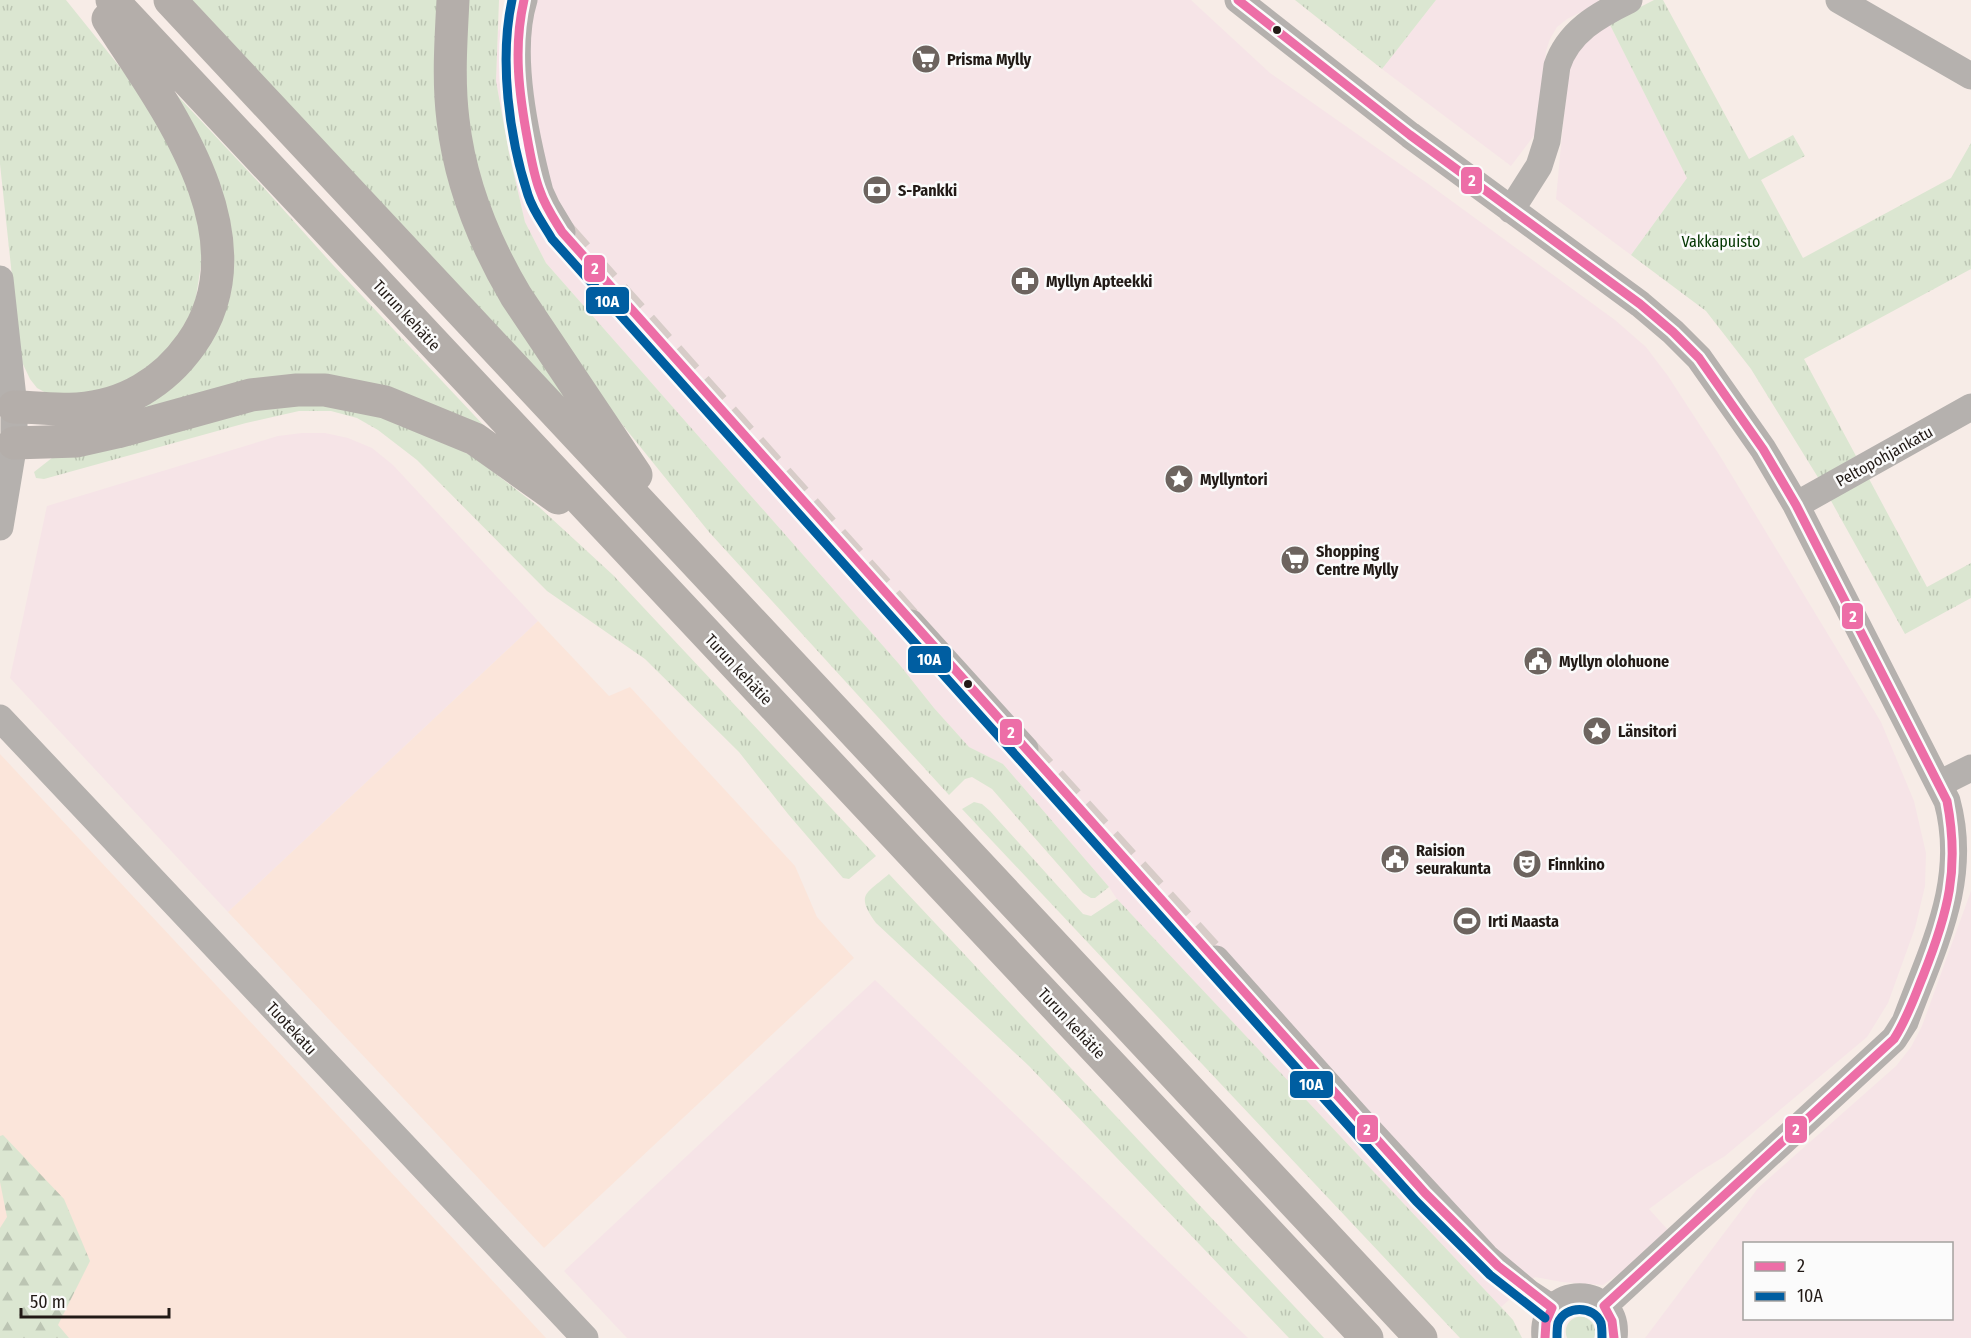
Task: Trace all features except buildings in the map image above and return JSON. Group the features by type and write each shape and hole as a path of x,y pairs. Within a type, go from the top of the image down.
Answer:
{"highway":[{"path":"7,426 93,407 131,396 151,385 179,360 195,339 208,317 214,297 217,277 216,237 212,211 201,180 187,147 156,92 96,0"},
{"name":"Turun kehätie","path":"112,0 1367,1338"},
{"path":"170,0 1421,1338"},
{"path":"453,0 452,118 466,182 488,244 501,271 546,343 700,568"},
{"path":"7,426 35,444 77,441 251,395 297,390 325,390 356,395 385,402 475,439 533,479 626,550"}],"street":[{"path":"524,0 516,45 520,88 540,192 562,232"},
{"path":"1238,0 1392,121 1640,304 1699,358 1764,449 1797,506 1947,801 1962,825 1948,904 1905,1022 1894,1039 1604,1306"},
{"path":"1511,210 1539,166 1547,141 1557,66 1561,54 1571,38 1582,28 1600,15 1629,0"},
{"path":"1839,0 1971,76"},
{"path":"0,279 7,426 0,527"},
{"name":"Peltopohjankatu","path":"1797,506 1971,407"},
{"path":"911,622 1025,749"},
{"name":"Tuotekatu","path":"0,718 585,1338"},
{"path":"1940,784 1971,768"},
{"path":"1216,959 1486,1257 1528,1293 1552,1308"},
{"path":"1545,1338 1544,1327 1552,1308 1572,1296 1584,1296 1595,1299 1611,1315 1614,1338"}],"shaded area":[{"name":"Shopping Centre Mylly","path":"532,0 1191,0 1270,73 1427,183 1615,320 1646,347 1668,376 1720,456 1881,722 1914,801 1926,853 1925,886 1915,928 1888,1003 1867,1037 1725,1156 1649,1209 1668,1230 1626,1269 1603,1285 1562,1282 1535,1277 1501,1307 1117,899 1003,764 969,747 899,664 546,263 525,222 496,81 498,31"},
{"path":"1436,0 1598,0 1599,3 1567,19 1557,27 1550,39 1546,51 1539,129 1511,166 1382,69"},
{"path":"1609,23 1687,178 1631,255 1556,199 1569,60 1575,44"},
{"path":"325,433 348,438 372,448 393,465 538,621 228,912 10,678 47,506 278,436"},
{"path":"538,621 609,696 630,687 795,866 817,917 854,958 544,1248 228,912"},
{"path":"0,754 546,1338 0,1338"},
{"path":"1971,891 1971,1338 1645,1338 1758,1188 1896,1066 1911,1047 1922,1026"},
{"path":"875,980 1248,1338 627,1338 564,1271"}],"green space":[{"path":"0,0 66,0 140,92 177,152 205,238 192,324 127,390 50,395 37,388 21,360 0,164"},
{"path":"192,0 442,0 439,78 565,397 561,398"},
{"path":"468,0 499,0 496,81 525,222 546,263 899,664 969,747 1003,764 1109,887 1095,898 1083,893 992,789 972,777 965,779 949,795 709,532 617,418 540,310 497,236 479,177 468,125 465,43"},
{"path":"1295,0 1436,0 1382,69"},
{"name":"Vakkapuisto","path":"1654,0 1663,0 1749,159 1793,135 1805,156 1761,180 1803,258 1951,178 1971,143 1971,269 1804,359 1856,456 1819,479 1751,369 1706,311 1631,255 1687,178 1609,23"},
{"path":"175,93 489,431 415,399 160,405 93,419 214,320"},
{"path":"294,400 412,423 475,458 539,507 613,575 876,856 849,879 843,878 739,752 645,659 547,591 417,460 378,430 357,418 331,411 299,411 246,423 44,479 36,478 34,472 57,454"},
{"path":"1868,477 1927,587 1971,563 1971,598 1905,634 1830,499"},
{"path":"974,802 982,804 990,811 1083,914 1091,916 1117,899 1513,1320 1522,1338 1460,1338 962,809"},
{"path":"889,874 1324,1338 1289,1338 1029,1066 876,923 866,906 866,895"},
{"path":"3,1135 64,1199 90,1261 58,1325 69,1338 0,1338 0,1228 7,1217 0,1182 0,1136"},
{"path":"1581,1316 1593,1324 1594,1338 1567,1338 1568,1324"}],"tunnel":[{"path":"562,232 911,623"},
{"path":"1025,749 1216,959"}],"transit line":[{"name":"10A","path":"512,0 506,48 511,124 528,195 552,239 1416,1201 1490,1275 1545,1318"},
{"name":"2","path":"524,0 519,36 518,71 525,124 533,167 542,197 562,232 1425,1193 1498,1266 1552,1308 1546,1322 1545,1338"},
{"name":"2","path":"1238,0 1410,135 1640,304 1699,358 1763,449 1796,505 1947,801 1951,825 1952,870 1945,911 1923,976 1907,1016 1894,1039 1604,1306 1612,1321 1614,1338"},
{"name":"10A","path":"1557,1338 1558,1323 1562,1317 1573,1310 1586,1310 1597,1317 1601,1323 1602,1338"}],"place":[{"name":"Prisma Mylly","path":"926,59"},
{"name":"S-Pankki","path":"877,190"},
{"name":"Myllyn Apteekki","path":"1025,281"},
{"name":"Myllyntori","path":"1179,479"},
{"name":"Shopping Centre Mylly","path":"1295,560"},
{"name":"Myllyn olohuone","path":"1538,661"},
{"name":"Länsitori","path":"1597,731"},
{"name":"Raision seurakunta","path":"1395,859"},
{"name":"Finnkino","path":"1527,864"},
{"name":"Irti Maasta","path":"1467,921"}]}
